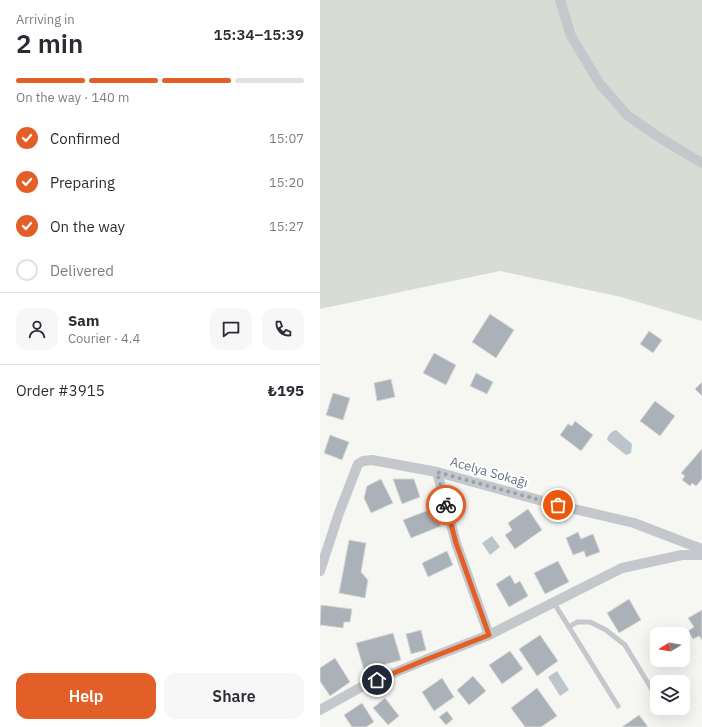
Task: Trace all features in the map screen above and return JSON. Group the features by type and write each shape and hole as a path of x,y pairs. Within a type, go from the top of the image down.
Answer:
{"street":[{"path":"560,0 571,36 604,89 627,115 660,138 702,163"},
{"name":"Acelya Sokağı","path":"320,571 339,513 358,464 363,461 372,460 437,472 558,505 634,523 702,549"},
{"path":"437,472 456,543 489,635"},
{"path":"320,710 365,685 489,635 622,568 682,555 702,555"}],"lane":[{"path":"554,603 618,706"},
{"path":"569,627 578,622 590,622 606,630 625,645 650,686"}],"shaded area":[{"path":"320,0 702,0 702,321 621,297 500,271 320,309"},
{"path":"616,430 632,444 631,453 626,455 607,440 610,434"},
{"path":"492,536 500,547 490,555 482,543"},
{"path":"557,671 569,690 560,696 548,677"}],"building":[{"path":"490,314 514,330 496,358 472,342"},
{"path":"649,331 662,340 653,353 640,344"},
{"path":"434,353 456,365 446,385 423,373"},
{"path":"476,373 493,382 487,394 470,386"},
{"path":"391,379 395,397 377,401 374,383"},
{"path":"702,382 702,396 695,389"},
{"path":"333,393 350,398 343,420 326,415"},
{"path":"655,401 675,416 660,436 640,421"},
{"path":"575,421 593,435 581,451 560,435 568,424 572,426"},
{"path":"330,435 349,442 342,460 324,453"},
{"path":"702,449 702,479 696,486 692,483 690,486 682,480 685,476 681,473"},
{"path":"381,479 393,503 371,513 364,498 367,486"},
{"path":"393,479 414,479 420,497 402,504"},
{"path":"434,508 441,526 411,538 403,520"},
{"path":"528,509 542,530 515,549 505,535 512,530 508,523"},
{"path":"578,532 581,539 593,534 600,552 586,557 584,551 573,555 566,538"},
{"path":"349,540 366,543 361,572 368,580 365,598 339,593"},
{"path":"447,551 453,565 428,577 422,563"},
{"path":"558,561 569,582 545,594 534,573"},
{"path":"510,575 515,584 520,581 528,596 509,607 496,584"},
{"path":"629,599 641,620 619,633 607,613"},
{"path":"321,605 352,609 350,622 344,622 343,628 320,625"},
{"path":"702,610 702,640 699,636 693,639 690,634 690,630 694,627 688,618"},
{"path":"421,630 426,650 411,654 406,634"},
{"path":"393,633 401,660 364,670 356,643"},
{"path":"540,635 558,661 537,676 519,649"},
{"path":"510,651 523,669 502,684 489,665"},
{"path":"335,658 350,682 330,696 320,681 320,668"},
{"path":"473,676 486,691 469,705 457,690"},
{"path":"442,678 454,697 434,711 422,692"},
{"path":"537,688 557,716 541,727 525,727 511,708"},
{"path":"385,698 399,716 388,725 373,708"},
{"path":"362,703 374,722 366,727 352,727 344,715"},
{"path":"447,711 453,719 446,725 439,717"},
{"path":"639,715 648,727 622,727"}],"way so far":[{"path":"446,505 437,472 558,505"}],"route":[{"path":"377,680 489,635 456,543 446,505"}]}
